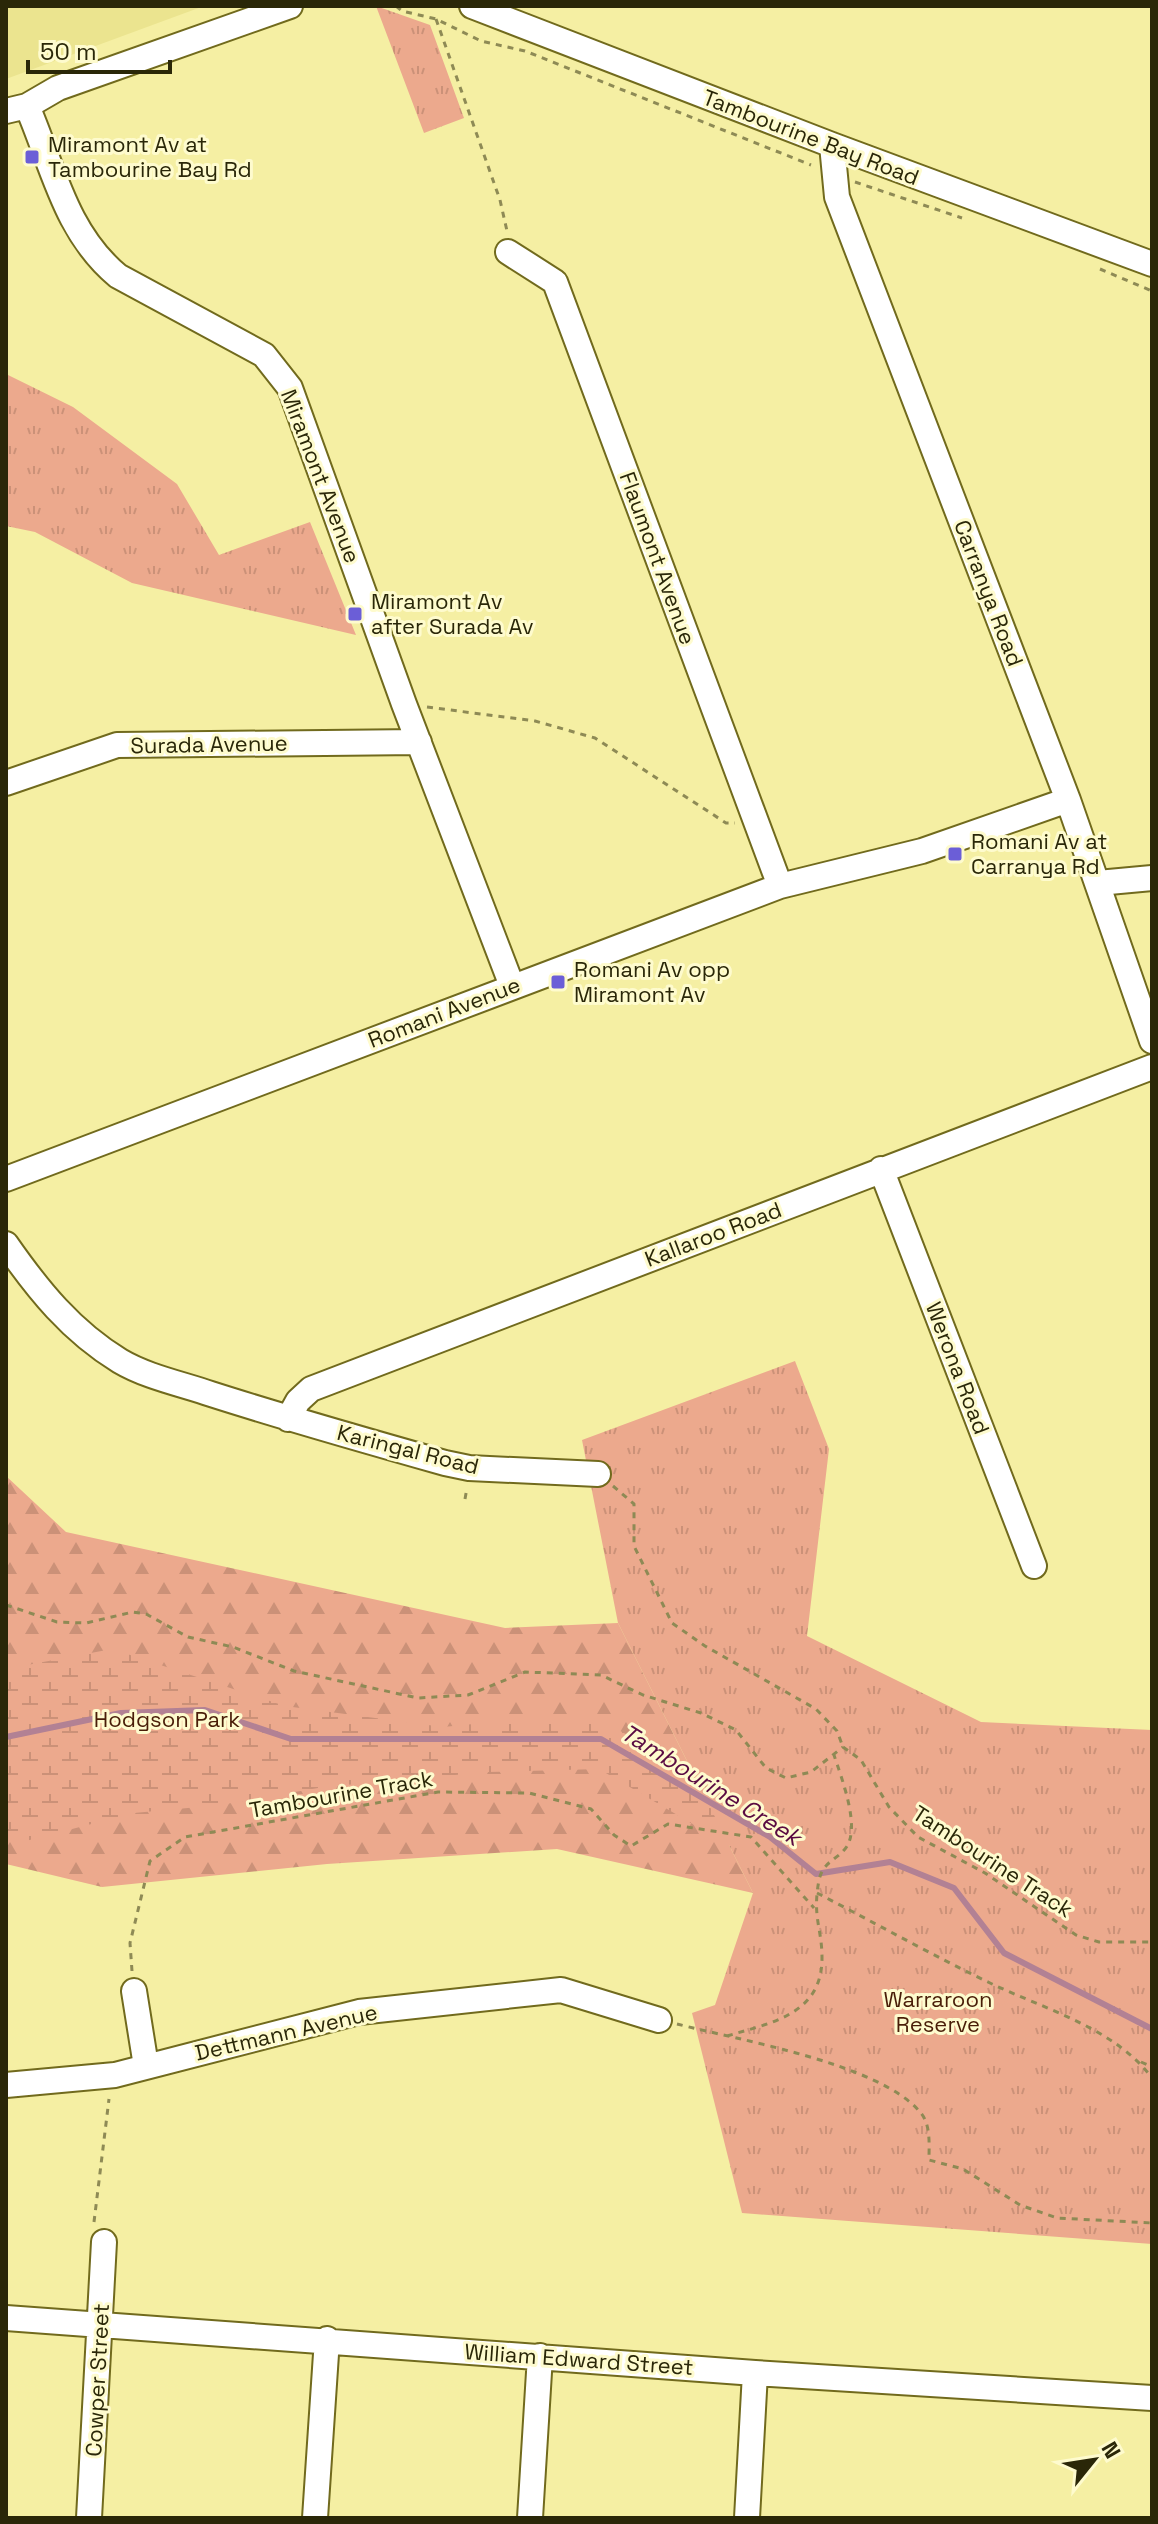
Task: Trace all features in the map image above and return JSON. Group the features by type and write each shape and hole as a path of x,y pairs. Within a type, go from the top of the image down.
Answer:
{"street":[{"path":"16,109 58,88 290,6"},
{"name":"Tambourine Bay Road","path":"472,6 520,15 832,145 1152,264"},
{"name":"Miramont Avenue","path":"16,109 66,207 101,262 118,276 264,355 290,388 404,704 512,986"},
{"name":"Carranya Road","path":"832,145 832,172 837,197 1068,800 1152,1041"},
{"name":"Flaumont Avenue","path":"508,252 555,282 780,886"},
{"name":"Surada Avenue","path":"6,783 117,745 419,742"},
{"name":"Romani Avenue","path":"6,1179 780,886 922,851 1068,800"},
{"path":"1098,883 1152,878"},
{"name":"Kallaroo Road","path":"278,1416 311,1389 1152,1067"},
{"name":"Werona Road","path":"881,1169 1034,1566"},
{"path":"6,1244 45,1298 116,1358 136,1368 278,1416"},
{"name":"Karingal Road","path":"278,1416 469,1468 598,1474"},
{"name":"Dettmann Avenue","path":"6,2085 112,2075 359,2012 561,1990 659,2020"},
{"path":"134,1991 146,2066"},
{"name":"Cowper Street","path":"89,2518 100,2324 99,2236"},
{"name":"William Edward Street","path":"6,2318 327,2339 755,2373 1152,2398"},
{"path":"315,2518 327,2339"},
{"path":"530,2518 540,2356"},
{"path":"747,2518 755,2373"}],"path":[{"path":"396,6 402,11 436,19 459,32 525,51 655,106 976,223"},
{"path":"436,19 500,200 508,252"},
{"path":"1093,267 1152,291"},
{"path":"404,704 535,721 595,738 726,823 756,821"},
{"name":"Tambourine Track","path":"598,1474 634,1504 634,1546 672,1623 816,1709 837,1731 843,1747 861,1760 889,1807 918,1837 985,1873 1076,1935 1099,1942 1152,1942"},
{"path":"6,1605 57,1622 86,1623 133,1612 146,1614 188,1637 233,1647 294,1671 418,1698 468,1695 525,1672 601,1675 643,1695 701,1713 736,1730 775,1775 786,1778 811,1772 843,1747"},
{"path":"727,2036 790,2018 813,1992 822,1959 814,1908 821,1870 847,1848 852,1823 834,1755"},
{"name":"Tambourine Track","path":"134,1991 130,1943 150,1861 185,1837 438,1792 529,1793 591,1809 614,1835 631,1846 668,1824 751,1837 814,1908"},
{"path":"817,1891 990,1983 1097,2032 1152,2067"},
{"path":"659,2020 808,2058 884,2086 922,2113 929,2135 929,2160 963,2169 1020,2205 1057,2218 1152,2223"},
{"path":"1139,2061 1152,2078"},
{"path":"99,2236 112,2075"}],"shaded area":[{"path":"6,6 204,6 6,79"}],"green space":[{"path":"376,6 430,25 464,118 424,133"},
{"path":"6,374 73,407 177,484 219,555 310,522 356,635 132,583 35,532 6,526"},
{"name":"Warraroon Reserve","path":"795,1361 829,1449 807,1636 981,1722 1152,1730 1152,2244 742,2213 692,2013 715,2005 753,1893 618,1623 582,1440"},
{"name":"Hodgson Park","path":"6,1476 66,1532 505,1628 618,1623 753,1893 557,1849 327,1864 102,1887 6,1864"},
{"path":"112,1649 285,1706 443,1727 504,1721 602,1721 781,1819 754,1860 599,1769 488,1772 324,1787 220,1805 134,1813 18,1843 6,1837 6,1669"}],"waterway":[{"name":"Tambourine Creek","path":"6,1737 121,1713 205,1710 291,1739 601,1739 770,1837 816,1874 890,1862 954,1888 1004,1953 1152,2029"}],"place":[{"name":"Miramont Av at Tambourine Bay Rd","path":"32,157"},
{"name":"Miramont Av after Surada Av","path":"355,614"},
{"name":"Romani Av at Carranya Rd","path":"955,854"},
{"name":"Romani Av opp Miramont Av","path":"558,982"}]}
